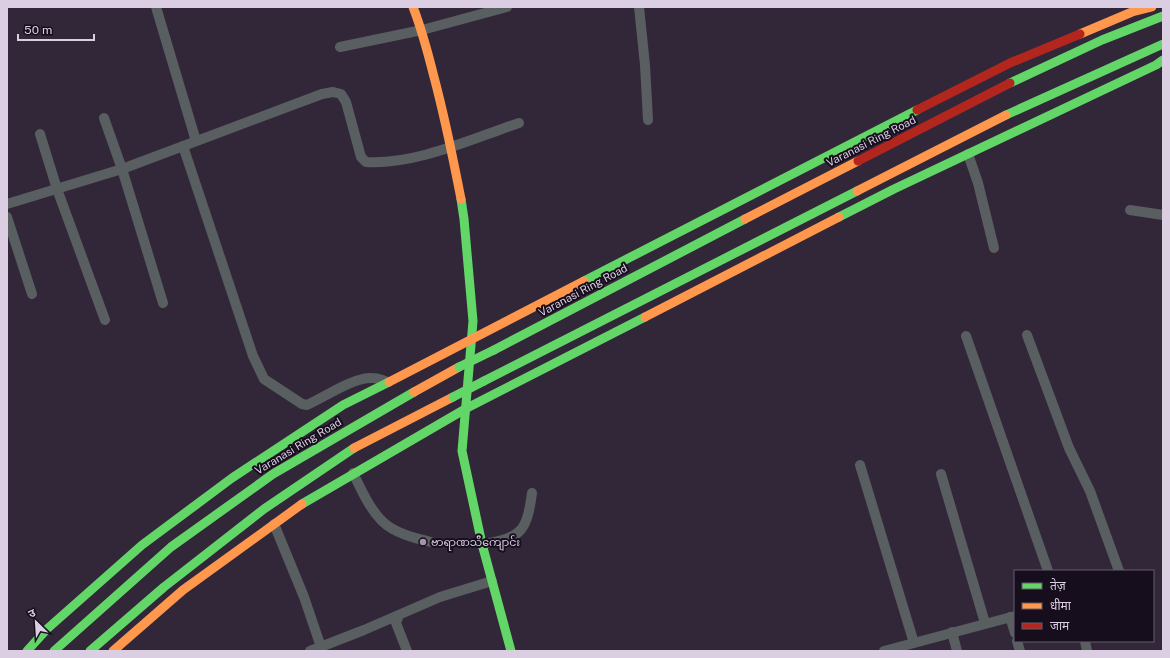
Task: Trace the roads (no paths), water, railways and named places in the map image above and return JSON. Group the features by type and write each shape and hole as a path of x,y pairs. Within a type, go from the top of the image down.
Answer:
{"main road":[{"path":"413,7 422,30 443,111 464,219 473,321 467,408 462,451 482,544 511,651"},
{"path":"27,651 47,629 142,545 232,478 343,405 1010,63 1132,12 1152,7"},
{"name":"Varanasi Ring Road","path":"54,651 172,547 272,474 381,410 459,367 680,252 1032,72 1102,40 1163,16"},
{"path":"90,651 164,587 264,509 358,445 1006,115 1163,44"},
{"path":"113,651 184,590 306,501 467,408 894,189 1156,65 1163,60"}],"street":[{"path":"156,7 196,141"},
{"path":"340,47 422,30 507,7"},
{"path":"639,7 645,65 648,120"},
{"path":"7,204 122,169 322,94 333,92 341,94 346,102 361,157 366,162 380,163 423,155 519,123"},
{"path":"104,118 122,169 163,303"},
{"path":"40,134 57,189 105,320"},
{"path":"183,146 254,356 264,379 302,404 307,405 352,382 361,379 372,377 387,382"},
{"path":"968,154 978,183 994,248"},
{"path":"1130,210 1163,216"},
{"path":"7,217 32,294"},
{"path":"1027,335 1069,448 1090,491 1119,570"},
{"path":"966,336 1048,570"},
{"path":"860,466 914,643"},
{"path":"353,473 374,511 382,521 390,528 414,538 430,542"},
{"path":"941,474 985,623"},
{"path":"482,544 500,542 516,534 524,526 529,515 532,492"},
{"path":"274,524 304,597 321,647"},
{"path":"310,651 440,597 492,581"},
{"path":"399,615 396,623 407,651"},
{"path":"884,651 1013,616"},
{"path":"952,632 957,651"}],"place":[{"name":"ဗာရာဏသီကျောင်း","path":"423,542"}]}
